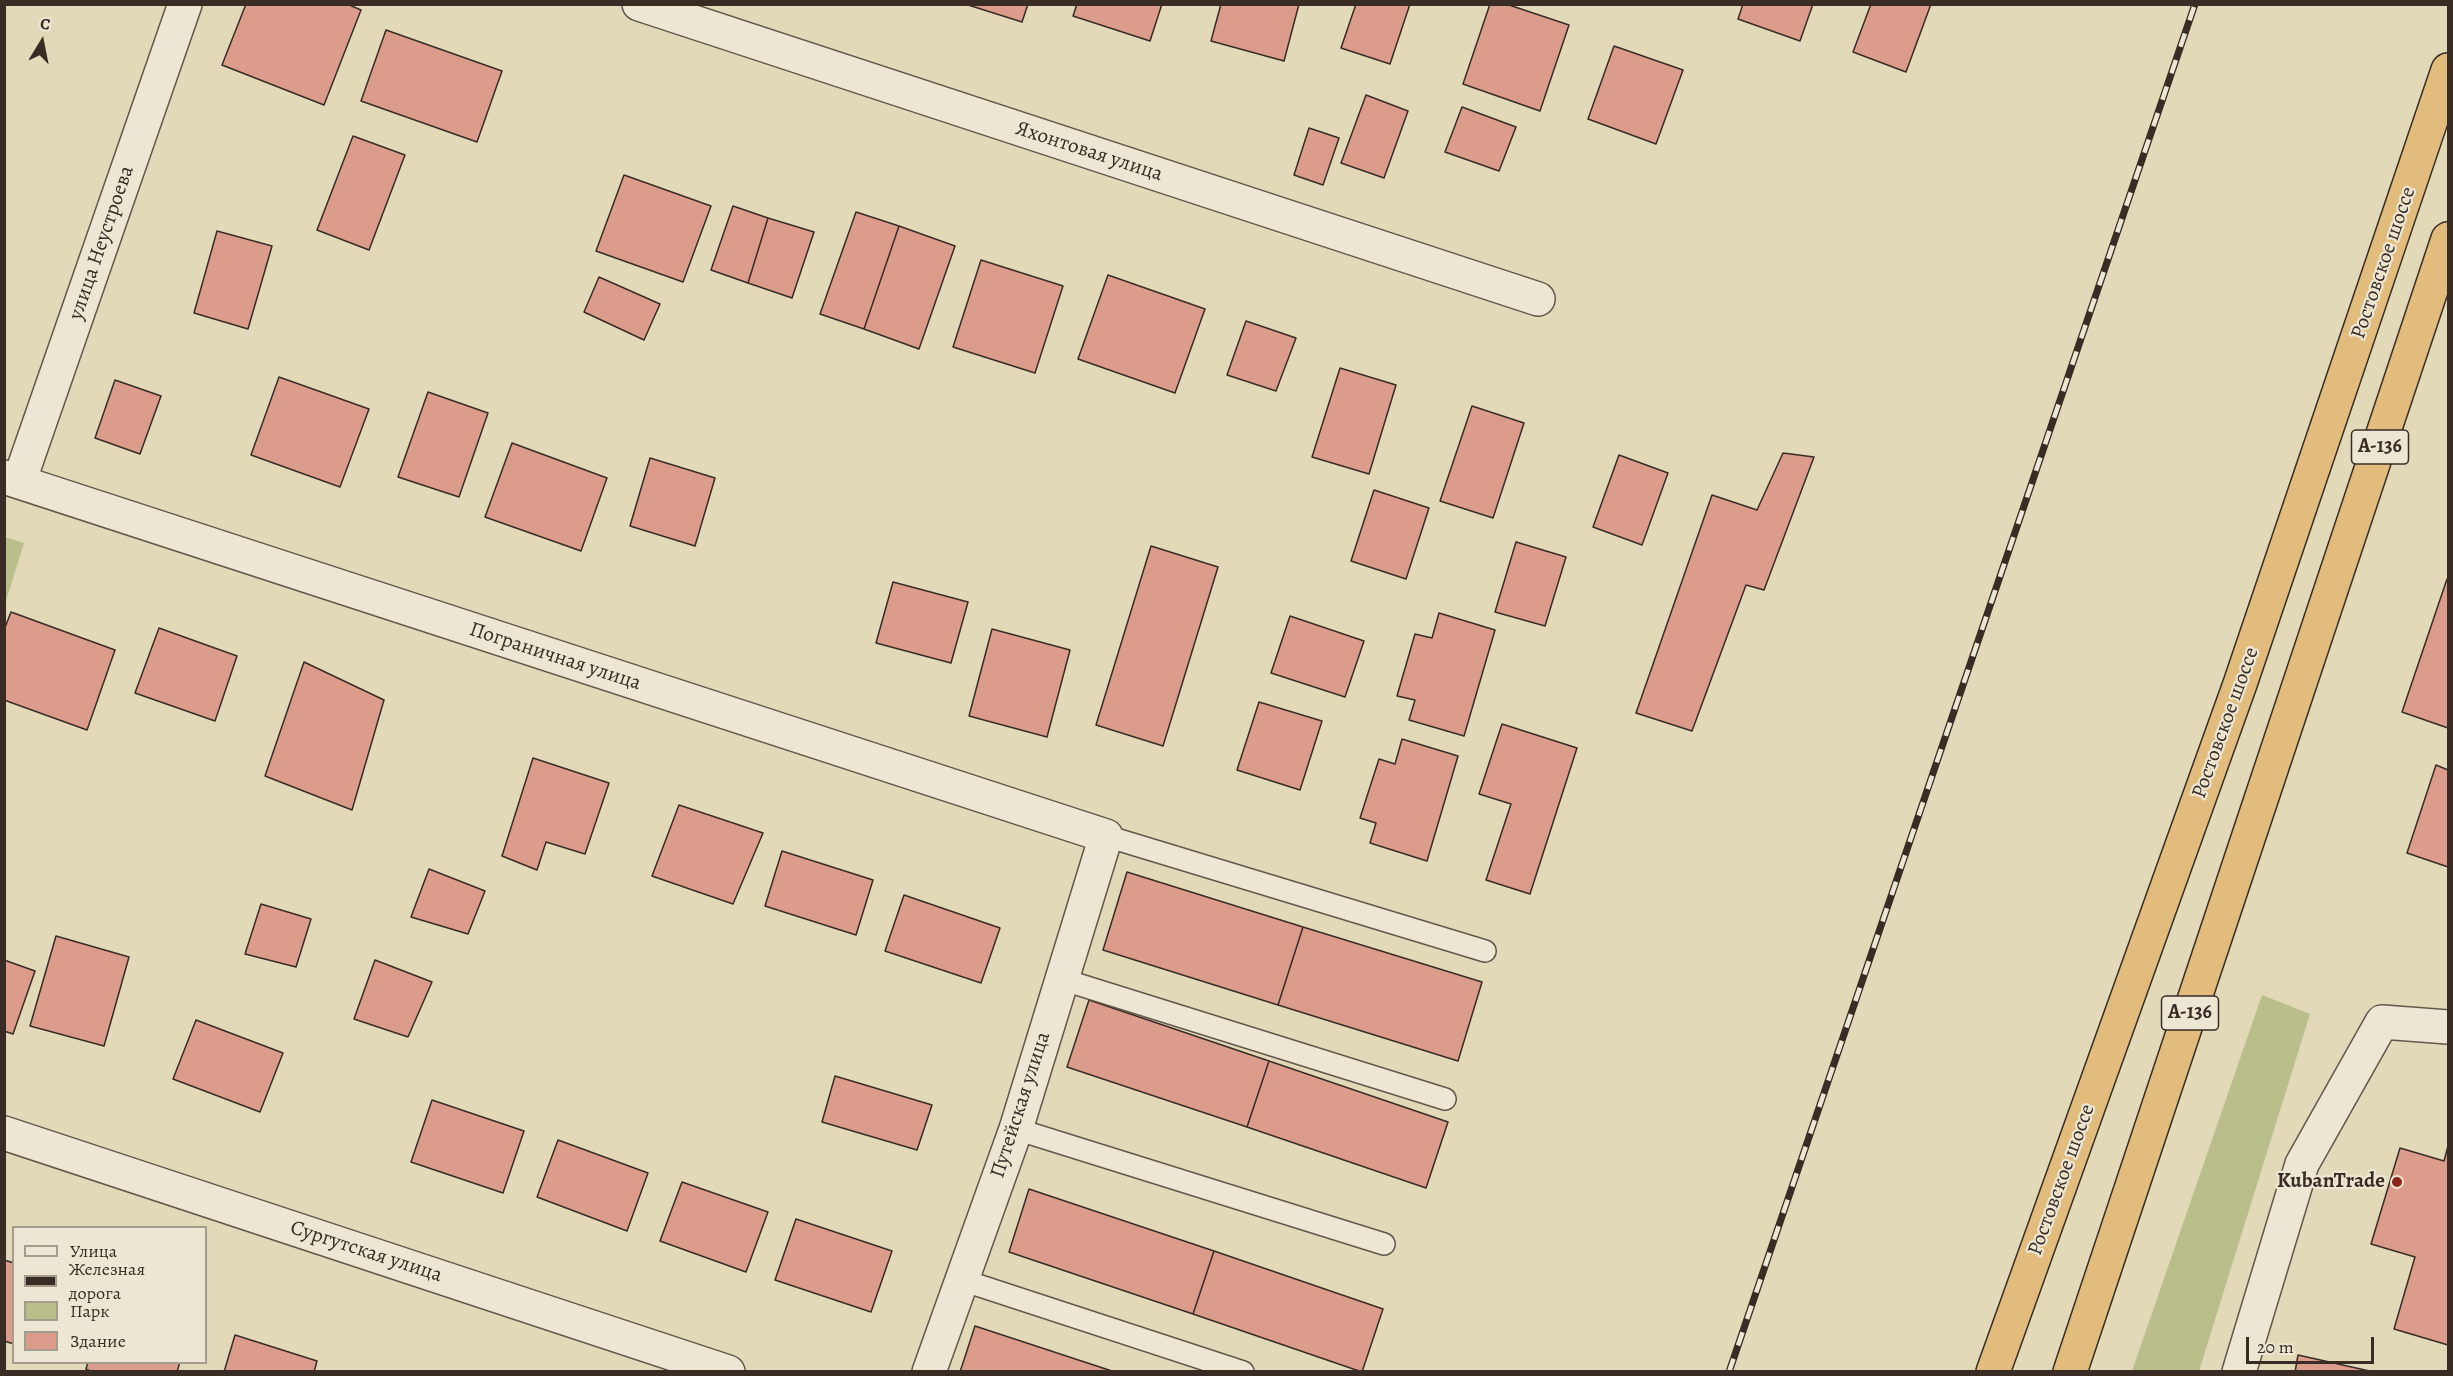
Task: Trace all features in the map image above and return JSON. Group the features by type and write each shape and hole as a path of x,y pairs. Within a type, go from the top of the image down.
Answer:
{"highway":[{"name":"Ростовское шоссе","path":"1993,1371 2240,684 2448,70"},
{"name":"А-136","path":"2070,1371 2448,239"}],"street":[{"name":"улица Неустроева","path":"12,480 184,4"},
{"name":"Яхонтовая улица","path":"639,4 1538,299"},
{"name":"Пограничная улица","path":"12,480 1106,836"},
{"name":"Путейская улица","path":"929,1371 1016,1129 1106,836"},
{"path":"2239,1371 2302,1164 2382,1022 2448,1027"},
{"name":"Сургутская улица","path":"4,1133 728,1371"}],"lane":[{"path":"1106,836 1485,951"},
{"path":"1062,979 1445,1099"},
{"path":"1016,1129 1384,1244"},
{"path":"962,1280 1243,1371"}],"green space":[{"path":"4,537 24,543 5,604"},
{"path":"2262,995 2310,1014 2199,1371 2132,1371"}],"building":[{"path":"246,4 347,4 361,10 324,105 222,65"},
{"path":"965,4 1028,4 1022,22"},
{"path":"1077,4 1162,4 1150,41 1073,16"},
{"path":"1221,4 1299,4 1284,61 1211,41"},
{"path":"1356,4 1410,4 1390,64 1341,48"},
{"path":"1490,4 1506,4 1569,25 1540,111 1463,84"},
{"path":"1743,4 1813,4 1800,41 1738,19"},
{"path":"1871,4 1931,4 1906,72 1853,52"},
{"path":"386,30 502,71 477,142 361,101"},
{"path":"1614,46 1683,70 1656,144 1588,119"},
{"path":"1366,95 1408,111 1384,178 1341,163"},
{"path":"1462,107 1516,127 1499,171 1445,152"},
{"path":"1309,128 1339,138 1323,185 1294,175"},
{"path":"353,136 405,155 369,250 317,230"},
{"path":"624,175 711,206 683,282 596,251"},
{"path":"733,206 768,218 748,283 711,270"},
{"path":"856,212 899,226 864,329 820,314"},
{"path":"768,218 814,232 792,298 748,283"},
{"path":"899,226 955,246 919,349 864,329"},
{"path":"217,231 272,246 248,329 194,313"},
{"path":"981,260 1063,286 1035,373 953,347"},
{"path":"1108,275 1205,309 1175,393 1078,359"},
{"path":"599,277 660,304 644,340 584,312"},
{"path":"1246,321 1296,338 1276,391 1227,375"},
{"path":"1340,368 1396,385 1369,474 1312,457"},
{"path":"279,377 369,409 340,487 251,455"},
{"path":"115,380 161,396 140,454 95,438"},
{"path":"428,392 488,413 459,497 398,477"},
{"path":"1472,406 1524,423 1493,518 1440,501"},
{"path":"512,443 607,478 581,551 485,517"},
{"path":"1783,453 1814,457 1764,590 1746,585 1692,731 1636,713 1712,495 1757,510"},
{"path":"1619,455 1668,473 1642,545 1593,527"},
{"path":"650,458 715,478 695,546 630,526"},
{"path":"1374,490 1429,508 1406,579 1351,561"},
{"path":"1516,542 1566,557 1545,626 1495,612"},
{"path":"1151,546 1218,567 1163,746 1096,725"},
{"path":"2448,580 2448,728 2402,712"},
{"path":"893,582 968,602 951,663 876,643"},
{"path":"11,612 115,650 87,730 4,700 4,630"},
{"path":"1439,613 1495,630 1464,736 1409,720 1415,700 1397,696 1415,634 1432,638"},
{"path":"1290,616 1364,641 1345,697 1271,673"},
{"path":"159,628 237,656 215,721 135,693"},
{"path":"992,629 1070,650 1047,737 969,716"},
{"path":"304,662 384,700 352,810 265,776"},
{"path":"1259,702 1322,721 1300,790 1237,770"},
{"path":"1502,724 1577,748 1530,894 1486,880 1511,804 1479,794"},
{"path":"1402,739 1458,756 1427,861 1370,843 1376,823 1360,818 1379,759 1395,764"},
{"path":"533,758 609,783 585,854 546,842 537,870 502,856"},
{"path":"2436,765 2448,770 2448,867 2407,853"},
{"path":"679,805 763,833 733,904 652,876"},
{"path":"782,851 873,880 856,935 765,906"},
{"path":"429,869 485,891 468,934 411,917"},
{"path":"1127,872 1303,927 1278,1005 1103,950"},
{"path":"904,895 1000,928 981,983 885,951"},
{"path":"261,904 311,919 296,967 245,954"},
{"path":"1303,927 1482,982 1458,1061 1278,1005"},
{"path":"56,936 129,957 104,1046 30,1026"},
{"path":"4,960 35,971 13,1034 4,1031"},
{"path":"375,960 432,982 408,1037 354,1019"},
{"path":"1089,1000 1269,1061 1247,1127 1067,1067"},
{"path":"196,1020 283,1053 260,1112 173,1079"},
{"path":"1269,1061 1448,1122 1426,1188 1247,1127"},
{"path":"835,1076 932,1105 917,1150 822,1122"},
{"path":"432,1100 524,1131 503,1193 411,1162"},
{"path":"558,1140 648,1173 627,1231 537,1197"},
{"path":"2448,1146 2448,1345 2394,1329 2415,1257 2371,1244 2400,1148 2444,1161"},
{"path":"682,1182 768,1212 746,1272 660,1241"},
{"path":"1029,1189 1214,1251 1193,1314 1009,1252"},
{"path":"796,1219 892,1251 871,1312 775,1280"},
{"path":"1214,1251 1383,1309 1362,1372 1193,1314"},
{"path":"4,1260 12,1262 12,1343 4,1341"},
{"path":"975,1326 1115,1372 960,1372"},
{"path":"235,1335 317,1361 314,1372 224,1372"},
{"path":"2298,1355 2374,1372 2295,1372"},
{"path":"87,1364 179,1364 177,1372 92,1372 86,1369"}],"railway":[{"path":"1729,1372 2195,4"}],"place":[{"name":"KubanTrade","path":"2397,1182"}]}
